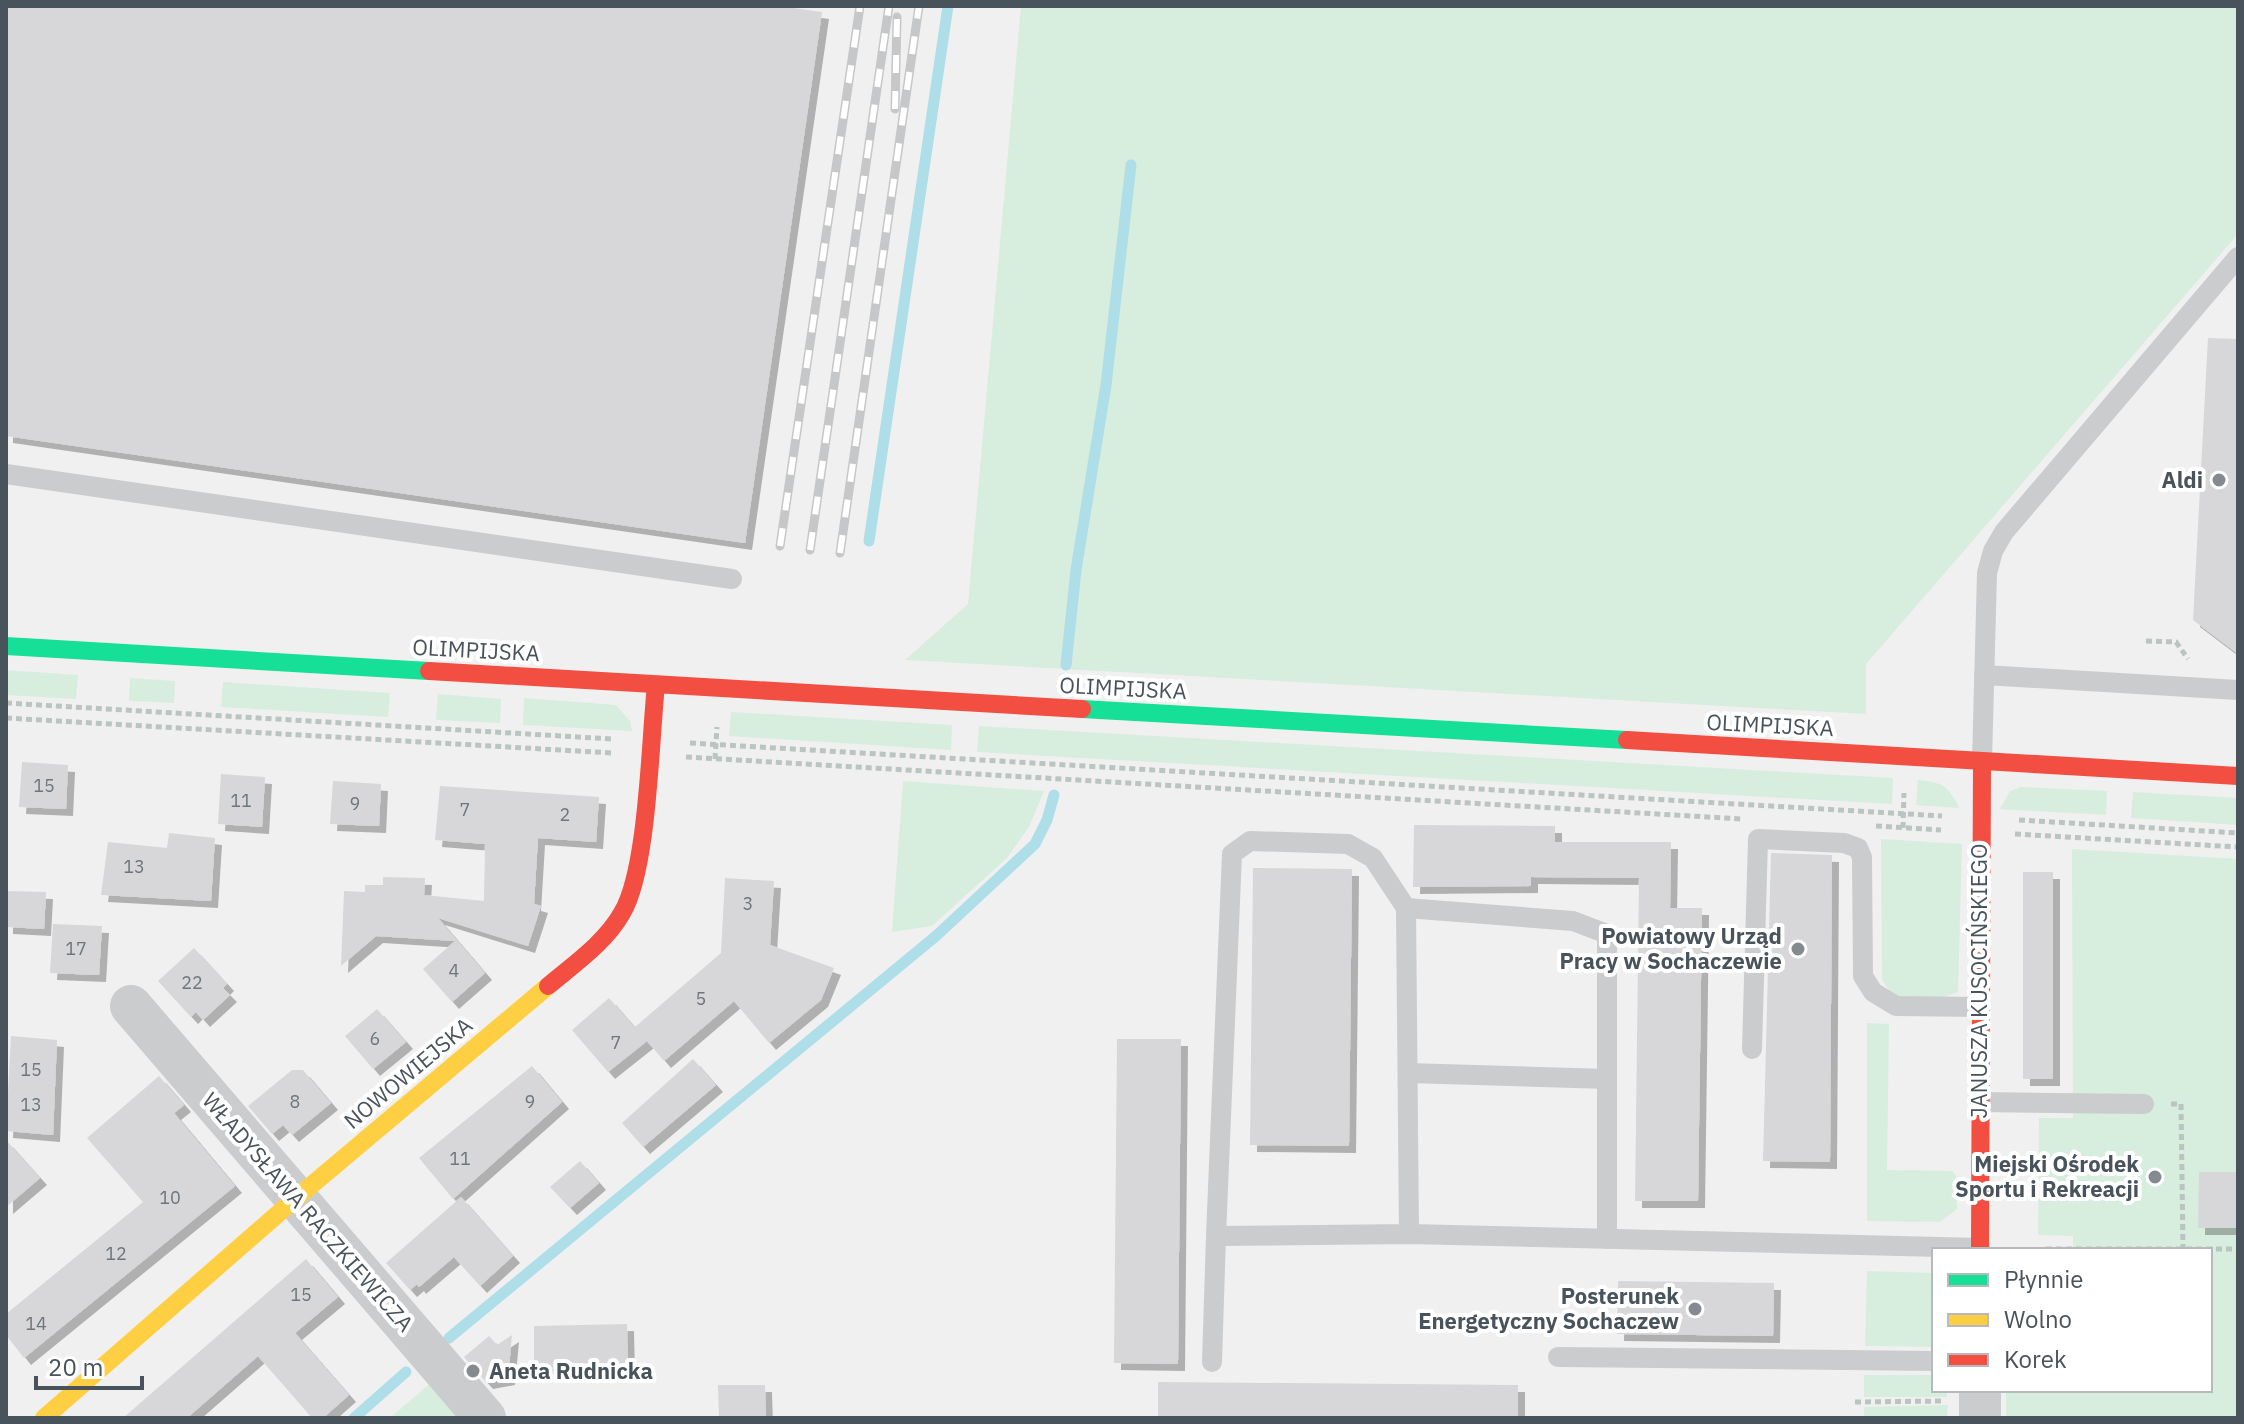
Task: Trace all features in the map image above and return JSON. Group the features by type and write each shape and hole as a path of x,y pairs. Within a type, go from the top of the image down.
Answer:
{"street":[{"name":"OLIMPIJSKA","path":"6,646 2238,776"},
{"name":"NOWOWIEJSKA","path":"44,1418 295,1199 599,943 622,914 636,883 656,685"},
{"name":"JANUSZA KUSOCIŃSKIEGO","path":"1980,1248 1979,825 1982,761"},
{"name":"WŁADYSŁAWA RACZKIEWICZA","path":"131,1006 485,1418"}],"lane":[{"path":"1982,761 1987,573 1993,551 2004,532 2238,257"},
{"path":"6,474 732,579"},
{"path":"1984,675 2238,690"},
{"path":"1752,1049 1758,839 1844,843 1858,848 1862,857 1863,976 1883,1002 1896,1006 1979,1007"},
{"path":"1212,1362 1232,854 1250,841 1348,844 1373,858 1406,908 1409,1234"},
{"path":"1406,908 1573,921 1607,934 1607,1239"},
{"path":"1408,1073 1607,1079"},
{"path":"1979,1102 2144,1104"},
{"path":"1216,1236 1409,1234 1943,1248"},
{"path":"1558,1357 1932,1361"}],"path":[{"path":"6,703 1750,819"},
{"path":"6,718 651,748 1979,825 2238,847"},
{"path":"1861,826 1979,825 2238,833"},
{"path":"2144,1104 2181,1104 2183,1248"},
{"path":"2212,1249 2238,1249"},
{"path":"1855,1402 1971,1403"}],"green space":[{"path":"1021,6 2238,6 2238,234 1866,664 1866,714 905,660 968,604"},
{"path":"6,670 78,675 76,699 6,695"},
{"path":"130,678 175,681 174,703 129,701"},
{"path":"223,682 390,693 388,717 221,707"},
{"path":"438,694 501,699 500,723 436,720"},
{"path":"524,698 616,705 630,721 632,731 523,725"},
{"path":"731,712 952,725 951,750 729,736"},
{"path":"979,726 1893,778 1892,804 977,752"},
{"path":"1918,780 1944,786 1959,808 1916,805"},
{"path":"903,781 1044,791 1029,827 1007,858 932,926 892,932"},
{"path":"2021,787 2107,791 2106,815 2000,809 2010,791"},
{"path":"2133,792 2238,798 2238,825 2131,818"},
{"path":"1881,839 1962,844 1958,992 1939,999 1894,997 1882,980"},
{"name":"Miejski Ośrodek Sportu i Rekreacji","path":"2072,849 2238,859 2238,1418 2006,1418 2006,1392 2212,1392 2212,1248 2073,1248 2073,1236 2038,1235 2039,1118 2073,1118"},
{"path":"1867,1023 1889,1024 1887,1170 1952,1171 1956,1175 1957,1209 1940,1222 1867,1221"},
{"path":"1867,1271 1932,1273 1932,1347 1865,1346"},
{"path":"1864,1375 1932,1375 1932,1392 1947,1392 1947,1397 1864,1397"},
{"path":"432,1382 464,1418 390,1418"},
{"path":"1948,1405 1947,1418 1864,1418 1864,1407"}],"building":[{"path":"6,6 780,6 822,12 745,543 6,436"},
{"name":"Aldi","path":"2208,338 2238,339 2238,654 2193,620"},
{"path":"22,762 68,765 66,809 19,807"},
{"path":"221,774 265,777 262,827 218,824"},
{"path":"333,781 381,784 379,826 330,824"},
{"path":"440,786 599,797 596,842 538,838 534,904 541,906 528,946 438,918 485,973 452,1002 423,969 455,941 376,936 341,966 344,891 365,892 365,885 383,885 383,877 425,878 424,895 484,901 485,844 435,840"},
{"path":"1414,825 1555,826 1555,842 1671,842 1670,908 1702,908 1698,1201 1635,1201 1639,878 1531,877 1531,886 1413,887"},
{"path":"169,833 215,838 211,901 101,895 108,842 167,848"},
{"name":"Powiatowy Urząd Pracy w Sochaczewie","path":"1771,853 1832,855 1830,1162 1763,1161"},
{"path":"1253,868 1352,869 1349,1146 1250,1145"},
{"path":"2023,872 2053,872 2053,1079 2023,1079"},
{"path":"725,878 774,881 770,945 834,968 821,1000 769,1043 734,1001 664,1061 647,1041 608,1072 572,1030 609,998 644,1038 635,1027 721,953"},
{"path":"6,891 46,892 44,929 6,927"},
{"path":"53,924 102,926 99,975 50,973"},
{"path":"194,948 227,984 223,988 230,995 203,1020 196,1012 191,1017 158,981"},
{"path":"377,1009 406,1042 373,1069 345,1036"},
{"path":"11,1036 57,1040 53,1135 6,1131"},
{"path":"1117,1039 1181,1039 1178,1364 1114,1363"},
{"path":"693,1059 716,1085 643,1147 622,1123"},
{"path":"532,1066 562,1102 453,1199 419,1158"},
{"path":"292,1070 303,1070 331,1103 292,1135 283,1125 272,1134 248,1106"},
{"path":"159,1076 184,1105 174,1113 235,1186 24,1358 6,1335 6,1314 143,1202 87,1138"},
{"path":"6,1140 40,1178 6,1207"},
{"path":"580,1161 599,1183 570,1208 550,1187"},
{"path":"2199,1172 2238,1172 2238,1228 2198,1228"},
{"path":"461,1197 513,1256 480,1286 454,1257 419,1287 417,1284 410,1290 386,1263"},
{"path":"306,1259 338,1297 295,1333 349,1395 323,1418 312,1418 258,1356 187,1418 123,1418"},
{"name":"Posterunek Energetyczny Sochaczew","path":"1618,1281 1774,1283 1773,1336 1617,1334"},
{"path":"627,1324 628,1368 534,1369 534,1326"},
{"path":"512,1335 508,1378 486,1382 464,1357 489,1336 497,1345"},
{"path":"1158,1382 1518,1385 1518,1418 1158,1418"},
{"path":"718,1385 765,1385 766,1418 719,1418"}],"waterway":[{"path":"869,541 948,6"},
{"path":"1066,665 1076,570 1106,385 1131,165"},
{"path":"449,1338 936,936 1035,844 1047,820 1054,795"},
{"path":"354,1418 406,1372"}],"railway":[{"path":"780,546 860,6"},
{"path":"810,550 889,6"},
{"path":"840,553 919,6"},
{"path":"895,109 897,17"}],"traffic: fast":[{"path":"6,646 429,671"},
{"path":"1082,709 1627,740"}],"traffic: slow":[{"path":"44,1418 295,1199 548,986"}],"traffic: jam":[{"path":"429,671 1082,709"},
{"path":"548,986 607,934 631,893 643,837 656,685"},
{"path":"1627,740 2238,776"},
{"path":"1980,1248 1982,761"}],"place":[{"name":"Aldi","path":"2219,480"},
{"name":"Powiatowy Urząd Pracy w Sochaczewie","path":"1798,949"},
{"name":"Miejski Ośrodek Sportu i Rekreacji","path":"2155,1177"},
{"name":"Posterunek Energetyczny Sochaczew","path":"1695,1309"},
{"name":"Aneta Rudnicka","path":"473,1371"}]}
